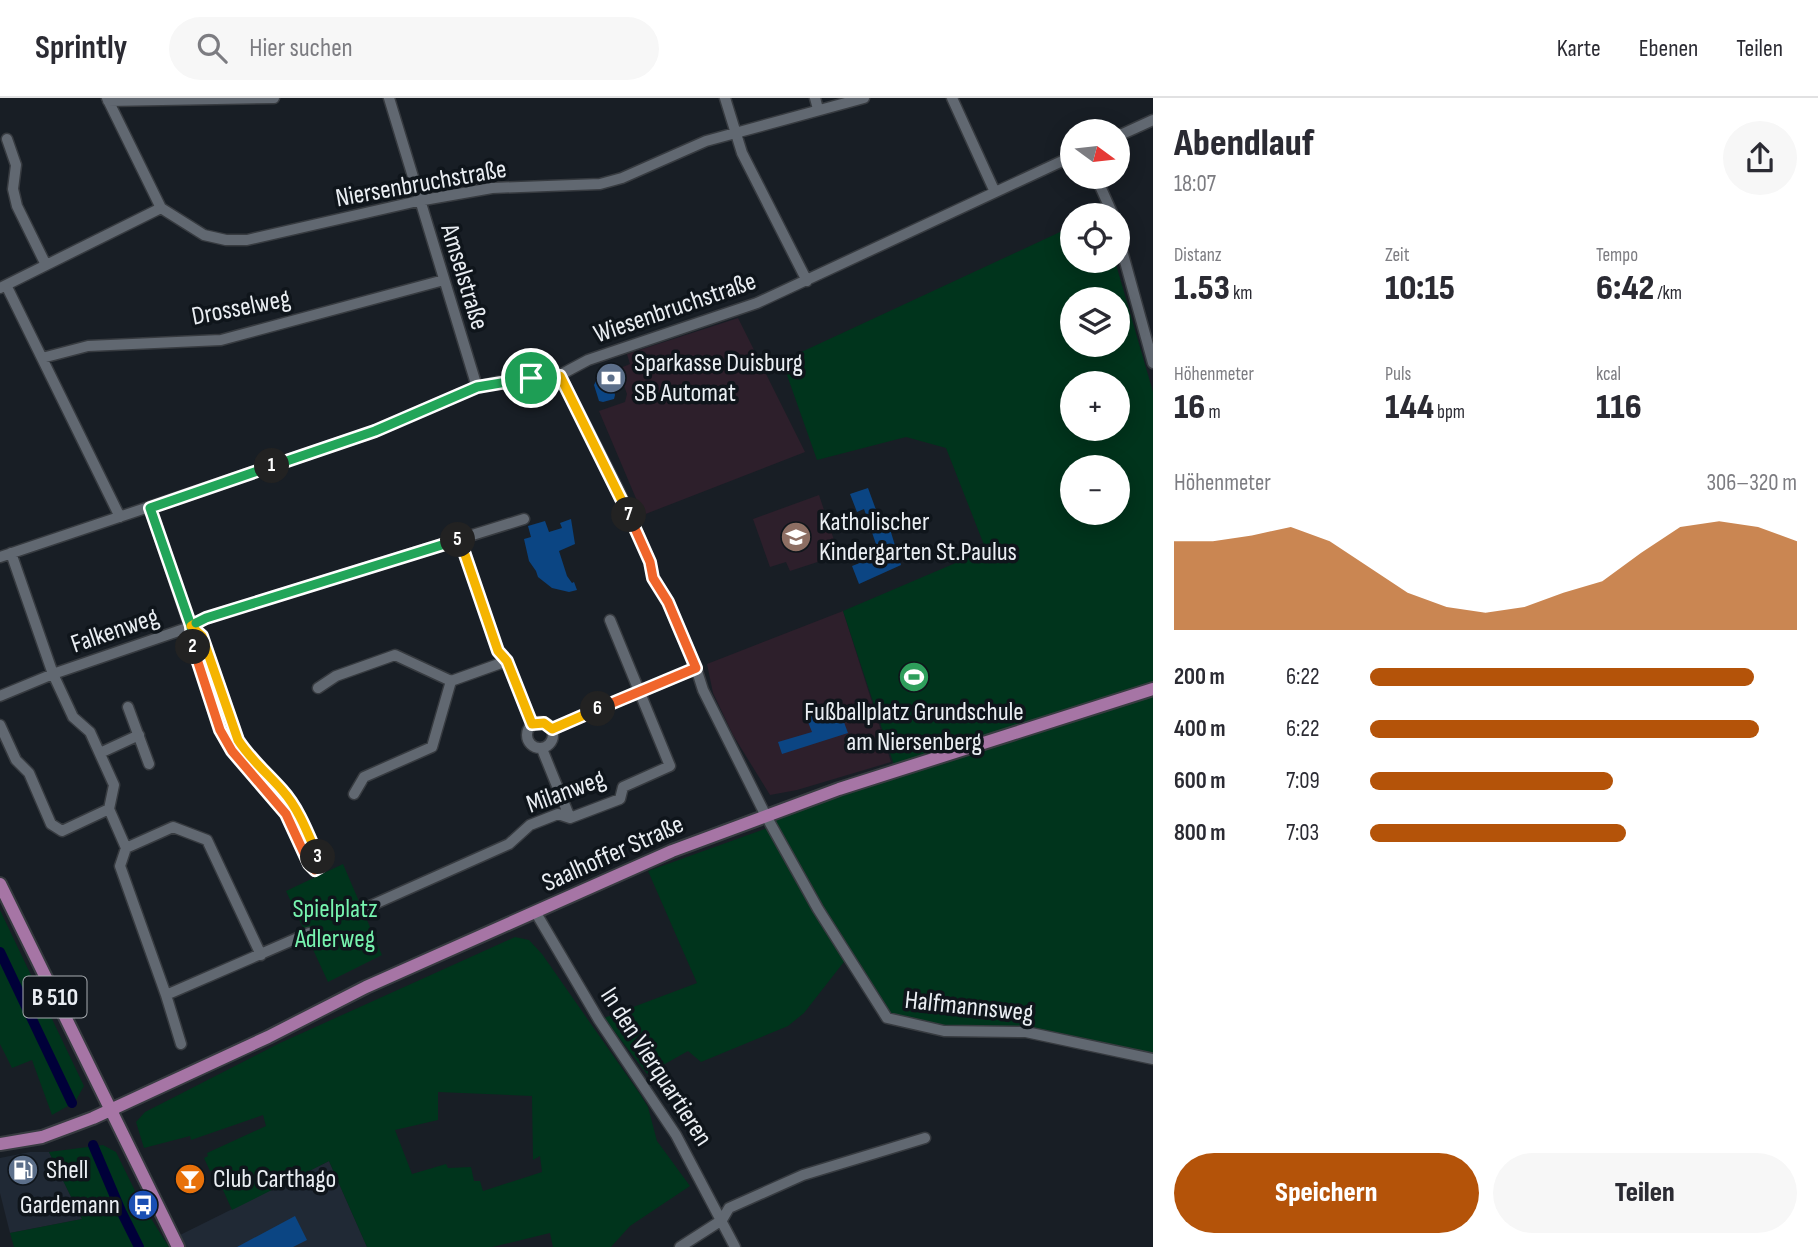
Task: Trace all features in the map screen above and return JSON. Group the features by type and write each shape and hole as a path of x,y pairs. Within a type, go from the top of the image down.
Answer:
{"main road":[{"name":"Saalhoffer Straße","path":"0,1144 55,1133 110,1110 268,1037 366,987 672,851 839,789 1153,689"},
{"name":"B 510","path":"0,884 178,1247"}],"street":[{"path":"120,517 42,358 3,286 161,208 108,99 274,98"},
{"name":"Amselstraße","path":"389,98 418,201 477,387"},
{"path":"725,98 742,153 807,281"},
{"path":"815,98 818,109"},
{"name":"Niersenbruchstraße","path":"161,208 204,234 226,240 247,240 418,201 492,188 600,184 622,178 706,141 863,98"},
{"path":"952,98 995,190"},
{"path":"1130,130 1153,120"},
{"path":"7,139 16,165 13,189 17,206 46,265"},
{"name":"Wiesenbruchstraße","path":"0,557 375,431 477,387 497,382 560,376 588,360 746,307 1060,162"},
{"path":"1128,273 1153,363"},
{"name":"Drosselweg","path":"42,358 88,346 221,340 444,280"},
{"name":"Halfmannsweg","path":"560,376 619,491 650,562 653,578 668,602 703,690 766,816 818,909 887,1018 944,1031 1026,1032 1153,1059"},
{"path":"150,508 191,626 190,638 220,730 232,751 286,814 309,864 318,869 318,858 297,810 282,790 247,755 238,740 202,636 191,626"},
{"name":"Falkenweg","path":"0,696 52,674 191,626 206,618 524,519"},
{"path":"460,540 498,651 507,661 532,724"},
{"path":"12,553 52,674 73,718 90,732 114,785 109,809 126,848 120,866 181,1044"},
{"path":"610,620 639,692"},
{"path":"318,688 336,676 395,655 451,681 507,661"},
{"path":"552,729 696,668"},
{"path":"354,794 364,777 432,747 451,681"},
{"name":"Milanweg","path":"361,910 509,844 530,825 558,814 570,818 620,799 623,787 670,766 639,692"},
{"path":"128,707 149,764"},
{"path":"532,724 544,723 552,729"},
{"path":"532,724 527,732 528,741 533,747 542,749 551,743 552,729"},
{"path":"0,725 16,760 29,773 51,824 62,831 109,809"},
{"path":"100,752 139,735"},
{"path":"542,749 570,818"},
{"path":"126,848 173,827 207,840 261,954"},
{"name":"In den Vierquartieren","path":"536,913 599,1020 676,1135 735,1247"},
{"path":"166,995 309,933"},
{"path":"680,1247 722,1220 729,1208 803,1175 925,1138"}],"shaded area":[{"path":"738,318 805,452 643,515 599,411 625,402 627,394 618,369 630,364 627,354"},
{"name":"Katholischer Kindergarten St.Paulus","path":"819,495 839,555 790,571 786,562 770,567 753,519"},
{"path":"843,611 891,762 797,790 770,795 733,735 713,693 707,664"},
{"path":"30,1152 49,1152 82,1219 10,1233 0,1193 0,1158"},
{"path":"329,1161 367,1247 178,1247 174,1238"}],"green space":[{"path":"1060,232 1060,273 1118,273 1123,287 1060,287 1060,357 1130,357 1130,313 1153,392 1153,1059 1022,1031 945,1031 883,1017 847,958 804,1013 788,1026 701,1062 688,1051 647,1074 604,1018 697,983 648,871 770,827 766,816 896,771 843,611 986,550 946,448 906,437 817,460 782,361"},
{"name":"Spielplatz Adlerweg","path":"343,864 382,955 328,982 286,891"},
{"path":"0,910 84,1086 75,1102 52,1115 32,1060 12,1068 0,1044"},
{"path":"515,937 529,940 542,954 640,1094 648,1107 657,1141 690,1186 630,1226 611,1247 553,1247 550,1233 492,1247 367,1247 329,1161 232,1210 214,1170 210,1171 204,1158 208,1156 207,1153 266,1126 263,1115 191,1140 190,1136 144,1148 136,1122 145,1112 280,1043","holes":["438,1092 532,1096 533,1160 540,1156 542,1172 483,1191 480,1181 474,1181 471,1167 448,1168 446,1164 412,1174 395,1130 438,1120"]},
{"path":"103,1145 116,1152 140,1201 169,1247 14,1247 10,1233 82,1219 49,1152"}],"building":[{"path":"611,371 615,373 618,383 614,399 599,401 594,385 598,377"},
{"path":"868,488 879,518 886,516 901,565 859,584 852,566 878,556 876,554 879,553 864,509 857,512 850,494"},
{"path":"571,519 575,544 559,551 567,576 574,582 577,590 569,592 552,588 538,577 529,561 524,539 531,537 528,526 545,521 549,532 562,528 560,523"},
{"path":"838,706 848,733 782,754 778,742 812,732 806,717"},
{"path":"295,1216 307,1240 293,1247 237,1247"}],"waterway":[{"path":"0,952 72,1103"},
{"path":"93,1145 139,1247"}],"place":[{"name":"Sparkasse Duisburg SB Automat","path":"611,378"},
{"name":"Katholischer Kindergarten St.Paulus","path":"796,537"},
{"name":"Fußballplatz Grundschule am Niersenberg","path":"914,677"},
{"name":"Shell","path":"23,1170"},
{"name":"Club Carthago","path":"190,1179"},
{"name":"Gardemann","path":"143,1205"}],"route":[{"path":"531,378 477,387 375,431 150,508 191,626 190,638 220,730 232,751 286,814 309,864 315,870 320,864 297,810 282,790 247,755 238,740 202,636 191,626 206,618 460,540 498,651 507,661 532,724 544,723 552,729 696,668 668,602 653,578 650,562 619,491 560,376 531,378"}]}
